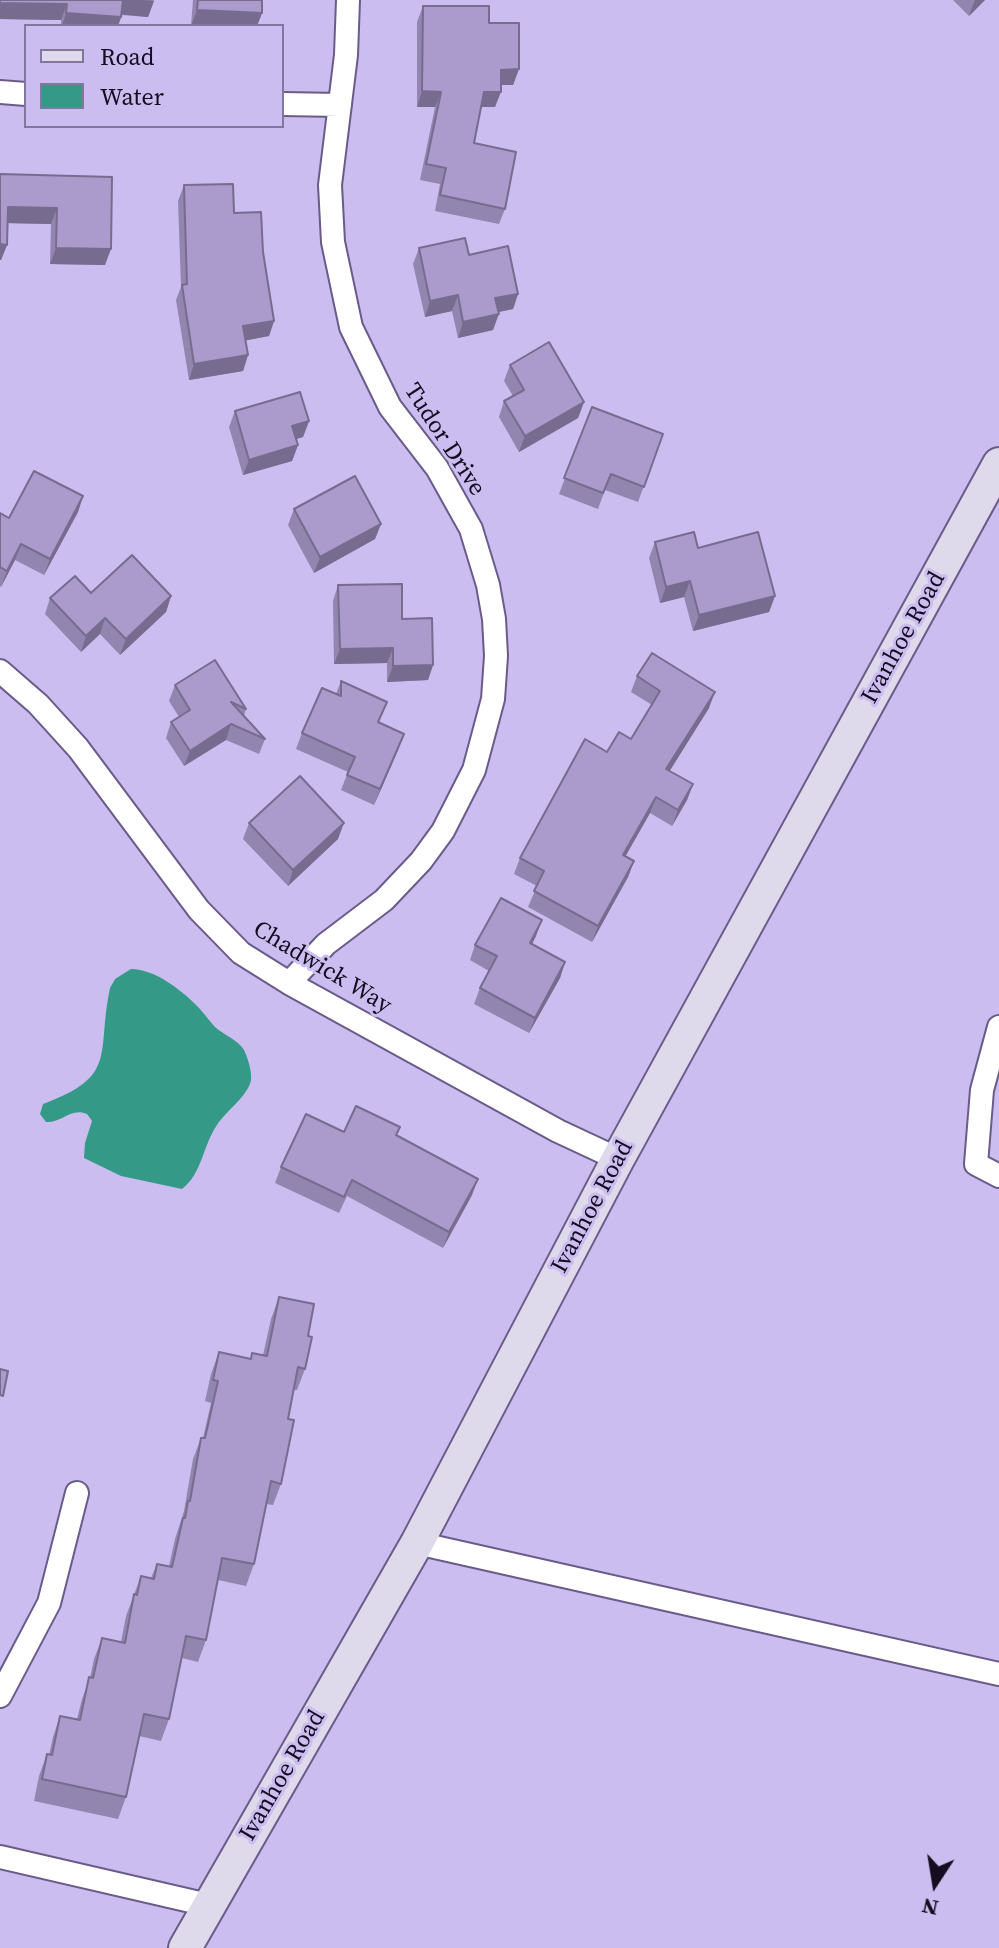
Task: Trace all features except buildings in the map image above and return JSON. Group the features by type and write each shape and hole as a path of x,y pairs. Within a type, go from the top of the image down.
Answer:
{"main road":[{"name":"Ivanhoe Road","path":"185,1948 417,1543 618,1159 999,464"}],"street":[{"name":"Tudor Drive","path":"289,983 326,944 384,900 421,861 443,831 474,770 493,699 496,656 488,585 471,529 437,468 390,407 351,327 333,242 330,185 346,55 348,0"},
{"path":"0,92 24,94"},
{"path":"284,104 340,105"},
{"name":"Chadwick Way","path":"0,671 38,704 78,748 199,910 241,953 289,983 558,1131 618,1159"},
{"path":"999,1027 982,1090 976,1164 999,1176"},
{"path":"0,1696 49,1603 77,1493"},
{"path":"417,1543 999,1674"},
{"path":"0,1857 208,1905"}],"water":[{"path":"131,969 159,977 185,995 215,1027 241,1046 249,1065 249,1086 217,1125 194,1175 182,1189 121,1176 84,1158 92,1121 87,1114 76,1112 46,1122 40,1114 43,1104 67,1094 94,1073 103,1047 110,988 115,979"}]}
